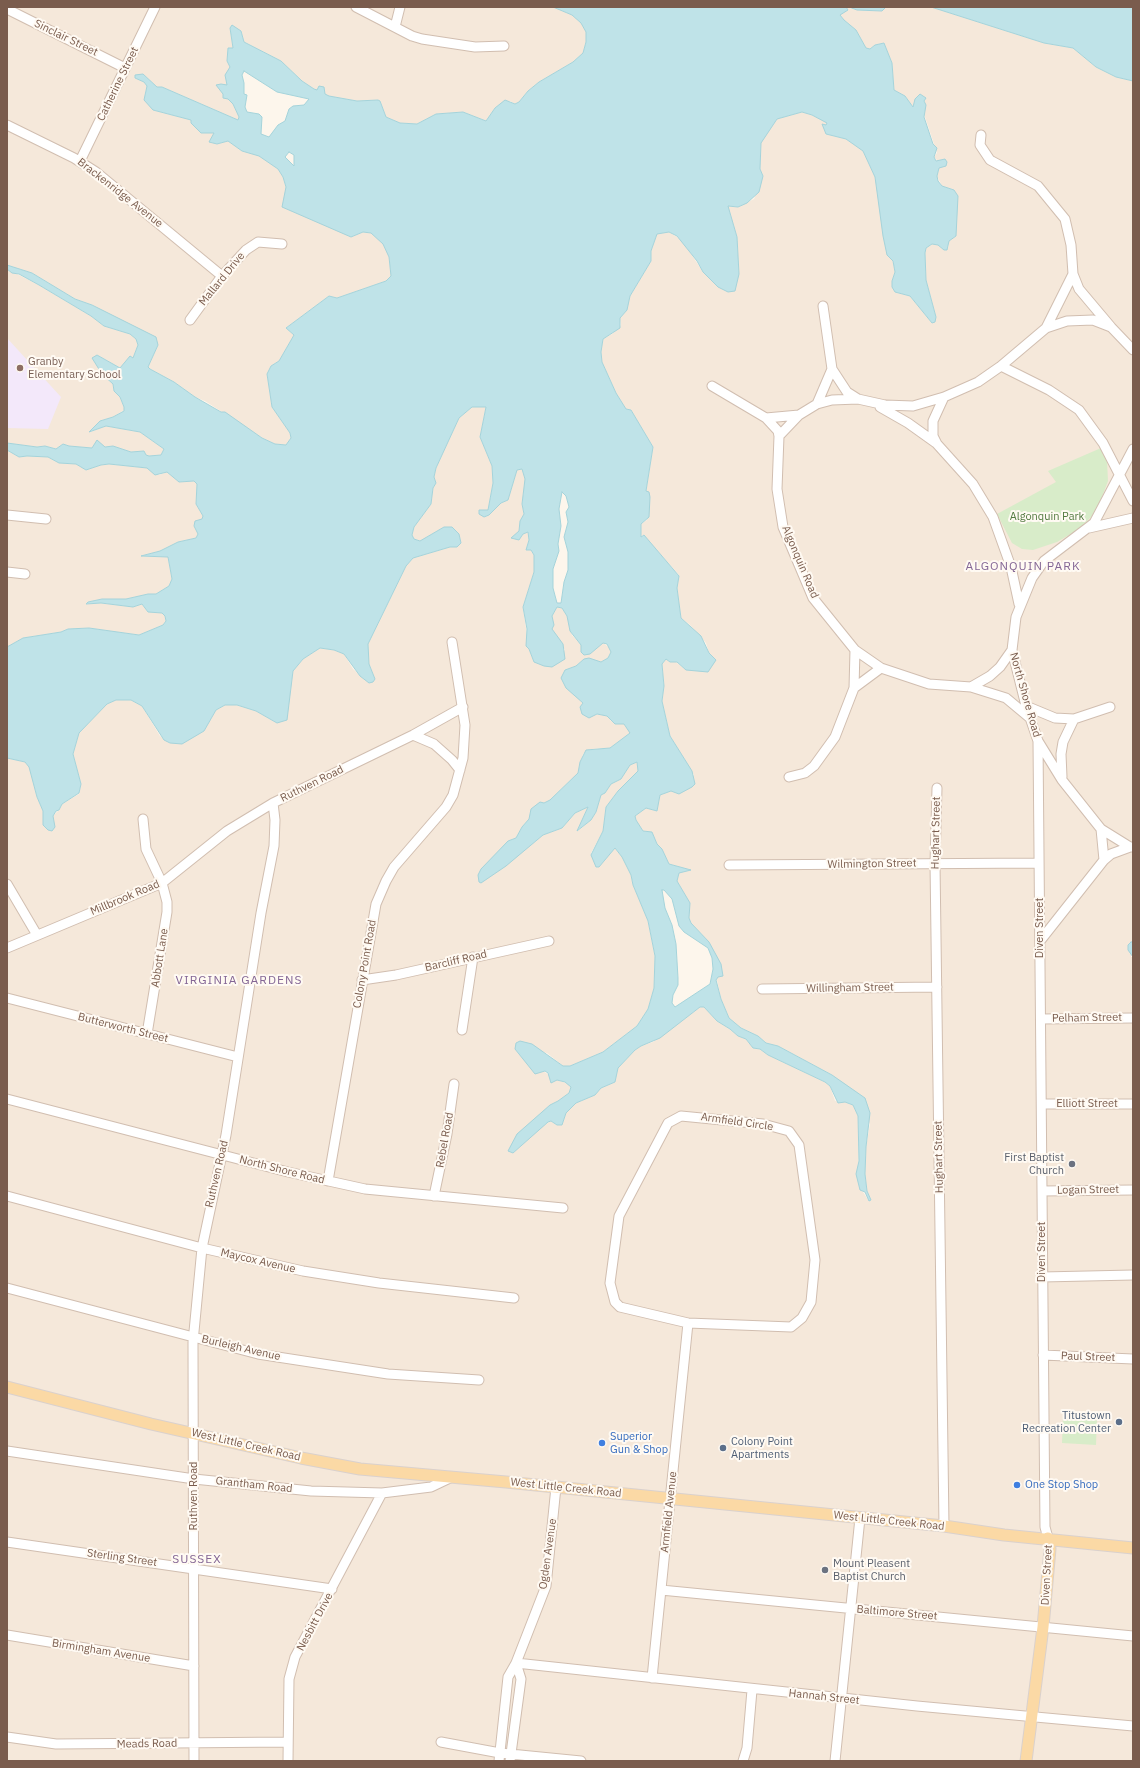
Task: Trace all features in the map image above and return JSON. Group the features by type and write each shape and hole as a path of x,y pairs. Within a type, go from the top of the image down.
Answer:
{"main road":[{"name":"West Little Creek Road","path":"7,1387 194,1434 300,1458 360,1469 944,1526 1004,1535 1048,1538 1133,1548"},
{"name":"Diven Street","path":"1026,1761 1033,1716 1043,1627 1050,1549 1048,1538"}],"street":[{"name":"Catherine Street","path":"80,161 155,7"},
{"path":"356,7 412,36 437,43 475,47 504,46"},
{"path":"395,27 400,7"},
{"name":"Sinclair Street","path":"7,9 126,68"},
{"name":"Brackenridge Avenue","path":"7,125 80,161 160,223 222,276"},
{"path":"981,135 980,145 990,160 1038,186 1064,219 1071,245 1073,274 1079,289 1111,327 1133,350"},
{"name":"Mallard Drive","path":"190,320 222,276 246,250 258,242 282,244"},
{"path":"1046,328 1073,274"},
{"path":"823,306 832,368 847,392 858,400"},
{"path":"779,436 799,415 817,404 832,400 858,400 874,404 912,406 944,397 978,382 1046,328 1067,321 1098,321 1111,327"},
{"path":"1000,366 1050,390 1079,410 1103,443 1133,501"},
{"path":"817,404 832,368"},
{"path":"712,386 766,418 778,430 779,436"},
{"path":"937,444 933,436 933,421 944,397"},
{"path":"874,404 908,423 937,444 972,484 993,517 1011,567 1019,605"},
{"path":"766,418 799,415"},
{"name":"Algonquin Road","path":"779,436 777,489 784,527 813,598 855,650 881,668 929,684 971,687 1006,698 1030,718"},
{"name":"North Shore Road","path":"1131,847 1101,829 1062,780 1038,741 1026,706 1012,650 1019,605 1032,578 1044,561 1090,528 1102,511 1119,473 1133,449"},
{"path":"7,515 46,519"},
{"path":"1090,528 1133,518"},
{"path":"7,572 25,574"},
{"name":"Colony Point Road","path":"328,1181 375,908 386,881 403,855 446,807 453,795 460,770 465,743 463,707 452,642"},
{"path":"789,777 805,772 814,766 835,737 854,688 855,650"},
{"path":"971,687 990,676 1000,667 1012,650"},
{"path":"854,688 881,668"},
{"path":"1026,706 1055,718 1074,719 1110,707"},
{"name":"Ruthven Road","path":"194,1761 194,1337 202,1248 221,1154 261,913 274,846 275,820 273,803 413,735 463,707"},
{"path":"1062,780 1061,754 1063,742 1074,719"},
{"path":"413,735 426,739 443,751 460,770"},
{"name":"Diven Street","path":"1038,741 1045,1527 1048,1538"},
{"name":"Hughart Street","path":"937,788 935,863 944,1526"},
{"name":"Millbrook Road","path":"7,948 162,882 227,831 273,803"},
{"name":"Abbott Lane","path":"143,819 146,849 162,882 167,902 167,912 147,1034"},
{"path":"1101,829 1104,860"},
{"path":"1040,941 1104,860 1112,854 1131,847"},
{"name":"Wilmington Street","path":"729,865 1039,863"},
{"path":"7,884 36,935"},
{"name":"Barcliff Road","path":"362,980 396,975 549,941"},
{"path":"462,1030 473,957"},
{"name":"Willingham Street","path":"762,989 937,987"},
{"name":"Butterworth Street","path":"7,998 238,1057"},
{"name":"Pelham Street","path":"1041,1019 1133,1018"},
{"name":"Rebel Road","path":"434,1196 447,1134 454,1084"},
{"name":"North Shore Road","path":"7,1099 328,1181 365,1189 563,1208"},
{"name":"Elliott Street","path":"1042,1104 1133,1104"},
{"name":"Armfield Circle","path":"681,1116 764,1124 789,1131 799,1145 815,1260 811,1302 802,1318 792,1327 688,1322 620,1307 615,1302 610,1283 619,1216 668,1123 681,1116"},
{"name":"Logan Street","path":"1042,1191 1133,1190"},
{"name":"Maycox Avenue","path":"7,1196 202,1248 303,1271 379,1283 514,1298"},
{"path":"1042,1277 1133,1275"},
{"name":"Burleigh Avenue","path":"7,1288 258,1354 388,1374 479,1380"},
{"name":"Armfield Avenue","path":"652,1678 688,1322"},
{"name":"Paul Street","path":"1043,1356 1133,1359"},
{"name":"Grantham Road","path":"7,1451 194,1479 311,1491 382,1493 431,1487 454,1477"},
{"name":"Ogden Avenue","path":"499,1757 508,1677 516,1663 546,1586 556,1487"},
{"name":"Nesbitt Drive","path":"288,1761 289,1680 295,1657 382,1493"},
{"path":"835,1761 840,1699 860,1518"},
{"name":"Sterling Street","path":"7,1542 332,1589"},
{"name":"Baltimore Street","path":"661,1590 1133,1636"},
{"name":"Birmingham Avenue","path":"7,1635 194,1666"},
{"path":"511,1757 521,1679 516,1663"},
{"name":"Hannah Street","path":"516,1663 840,1699 1133,1726"},
{"path":"743,1761 747,1748 752,1690"},
{"name":"Meads Road","path":"7,1737 56,1744 288,1742"},
{"path":"441,1742 499,1757 581,1761"}],"shaded area":[{"path":"7,7 553,7 572,15 581,23 586,32 586,42 583,53 573,62 539,82 528,91 519,102 515,104 510,101 495,108 486,121 463,112 436,114 417,124 400,123 386,117 380,101 378,100 357,101 328,96 314,89 302,81 281,61 244,42 241,31 230,28 233,48 228,48 227,61 230,67 227,85 228,99 233,104 239,117 238,120 162,87 157,87 143,74 135,78 144,82 147,86 145,94 153,110 191,120 205,132 214,133 210,142 217,144 228,141 242,151 259,155 278,169 283,177 286,187 351,237 363,232 371,233 383,243 389,257 391,276 386,281 337,298 329,296 286,328 294,335 279,361 271,366 267,374 272,407 290,433 291,438 287,445 275,444 262,438 205,401 195,397 174,382 150,369 148,367 158,345 92,305 75,299 32,273 7,265"},
{"path":"846,7 857,10 882,11 886,7 931,7 1044,43 1073,48 1096,67 1116,77 1133,81 1133,942 1131,942 1131,957 1133,957 1133,1761 7,1761 7,758 25,762 30,767 37,797 43,811 43,825 59,810 62,804 79,794 81,784 73,754 79,733 107,704 116,700 131,700 142,706 160,736 170,743 204,731 216,710 225,705 236,705 256,711 277,723 290,691 293,671 303,659 320,648 334,650 344,654 353,669 369,683 375,679 369,664 368,644 406,566 413,558 450,547 457,547 461,543 459,534 444,527 421,541 414,539 412,535 414,527 431,504 433,488 436,483 434,477 436,468 459,418 472,407 486,407 480,437 492,466 493,483 488,510 484,517 489,515 501,503 508,500 517,470 522,469 526,479 522,504 524,514 520,521 519,531 512,538 519,540 523,534 528,532 529,540 526,550 531,550 534,555 534,572 523,607 529,649 534,662 565,650 552,629 552,616 557,607 562,608 569,619 572,635 581,645 581,652 584,655 590,653 603,643 610,648 611,652 608,658 601,662 584,659 576,666 565,670 589,716 601,714 608,716 611,721 624,724 630,731 630,733 610,748 591,749 583,754 578,773 550,800 544,803 522,827 516,838 508,841 528,847 543,835 562,828 575,813 588,807 578,831 591,820 596,812 601,795 605,793 611,784 621,779 630,765 637,762 638,771 618,791 606,807 603,831 591,853 599,866 615,848 622,857 631,875 633,885 648,921 655,956 654,988 648,1009 637,1026 603,1052 570,1066 563,1066 547,1053 515,1049 524,1059 557,1080 569,1084 571,1087 569,1093 550,1105 513,1153 542,1126 551,1121 557,1125 562,1125 566,1113 576,1103 595,1095 601,1088 615,1082 618,1068 635,1050 641,1046 653,1042 700,1007 704,1007 717,1021 738,1036 746,1039 753,1048 760,1049 768,1055 825,1082 830,1086 835,1101 853,1105 858,1116 859,1186 869,1201 871,1200 867,1191 865,1174 866,1147 870,1124 832,1075 778,1046 766,1043 758,1036 741,1028 729,1018 721,999 709,942 691,923 689,918 690,903 677,881 679,873 690,870 669,864 662,849 657,844 652,832 643,831 636,820 635,816 646,808 657,811 660,795 671,791 694,775 670,736 662,701 664,686 662,664 666,659 670,662 676,662 686,670 709,653 706,643 689,624 681,618 677,588 679,575 643,535 641,537 641,524 647,520 646,492 653,447 631,410 626,409 616,393 602,362 601,352 603,339 612,334 621,325 620,318 627,310 630,296 651,261 651,251 657,234 669,232 682,240 703,272 739,274 737,237 727,206 738,207 754,199 763,176 760,169 761,142 777,119 802,112 825,121 827,123 826,134 846,139 863,150 875,177 895,272 892,281 895,292 910,296 932,323 936,317 926,280 925,253 926,248 933,244 938,245 944,250 948,248 949,241 956,236 954,190 942,186 937,176 944,159 938,161 934,157 937,153 924,114 925,98 920,94 913,107 905,96 894,90 892,63 884,43 875,45 870,49 866,48 856,30 844,20 840,14 848,10"},
{"path":"7,269 39,285 91,316 104,326 130,334 136,339 138,345 133,358 130,357 120,368 97,355 102,374 113,384 114,391 120,397 124,410 113,417 100,421 90,432 106,426 140,432 164,449 161,455 149,456 146,455 144,451 131,452 113,446 92,448 63,444 56,449 45,446 37,447 7,443"},
{"name":"Granby Elementary School","path":"7,338 61,397 48,429 7,428"},
{"path":"7,450 19,457 48,457 59,463 76,464 86,470 109,464 147,468 159,475 167,472 179,482 195,481 197,484 196,504 203,516 203,519 194,526 198,534 196,538 178,542 160,551 142,556 168,557 172,579 169,586 156,594 148,594 126,599 102,599 88,602 87,604 101,603 133,607 142,604 148,612 162,613 165,616 166,621 163,625 139,635 89,628 68,629 61,632 23,638 7,647"}],"green space":[{"name":"Algonquin Park","path":"1101,448 1107,461 1108,481 1092,516 1079,529 1057,542 1033,550 1022,549 1012,543 997,514 1056,482 1048,471"},
{"path":"1063,1416 1097,1418 1096,1445 1062,1443"}],"water":[{"path":"553,7 846,7 848,10 840,15 856,30 866,48 870,49 875,45 884,43 892,63 894,90 905,96 913,107 915,99 920,94 926,98 924,101 926,105 924,117 933,144 937,148 934,157 936,161 945,159 947,162 946,166 939,168 937,176 938,181 942,186 954,190 958,196 956,236 949,241 947,250 944,250 938,245 932,244 926,248 926,280 936,317 935,322 932,323 910,296 895,292 892,287 895,272 893,261 887,255 875,177 863,151 846,139 826,134 822,124 826,125 827,123 812,115 802,112 777,119 761,143 760,169 763,176 759,192 747,203 738,207 728,206 737,237 739,274 735,291 728,292 718,287 703,272 697,261 677,236 669,232 657,234 651,251 651,261 630,296 627,310 620,318 620,328 603,339 601,352 602,362 616,393 626,409 631,410 653,447 646,491 649,492 650,497 649,517 641,524 641,537 644,535 679,576 677,588 681,618 701,636 709,653 716,660 708,672 686,670 677,662 670,662 666,659 662,664 664,686 662,701 670,736 692,771 695,784 679,794 671,791 660,795 657,811 646,808 635,816 636,820 643,831 652,832 657,844 662,849 669,864 691,870 679,873 677,881 690,903 689,918 691,923 709,942 721,964 723,976 718,977 716,980 721,999 729,1018 741,1028 758,1036 766,1043 778,1046 832,1075 865,1098 870,1113 866,1147 865,1174 867,1191 871,1200 869,1201 865,1192 860,1190 856,1174 859,1161 858,1116 853,1105 845,1102 838,1103 830,1086 825,1082 768,1055 760,1049 753,1048 746,1039 738,1036 717,1021 704,1007 700,1007 660,1038 635,1050 618,1068 615,1082 601,1088 595,1095 576,1103 566,1113 562,1125 557,1125 551,1121 548,1122 513,1153 508,1151 517,1134 550,1105 569,1093 571,1087 565,1082 557,1080 551,1083 548,1073 545,1071 535,1074 515,1049 516,1043 520,1041 532,1044 563,1066 570,1066 603,1052 637,1026 648,1009 654,988 655,956 648,921 633,885 631,875 622,857 615,848 599,867 596,867 591,855 603,831 606,807 618,791 638,771 637,762 630,765 621,779 611,784 605,793 601,795 596,812 591,820 577,831 588,807 575,813 562,828 543,835 506,866 481,883 479,882 478,875 481,869 508,841 516,838 522,827 529,819 531,809 540,802 544,803 550,800 578,773 580,762 586,750 610,748 630,733 624,724 615,724 607,716 597,714 589,718 582,714 580,707 583,703 566,688 561,678 565,670 576,666 584,659 589,658 601,662 608,658 611,652 607,644 603,643 590,654 584,655 581,652 581,645 570,631 567,616 562,608 557,607 552,616 554,625 552,629 563,644 565,659 552,667 544,666 534,662 529,649 526,646 527,629 523,607 534,572 534,555 531,550 526,550 529,540 528,532 523,534 519,540 511,538 519,531 520,521 524,514 522,504 525,479 522,469 517,470 508,500 501,503 489,515 484,517 479,514 479,510 488,510 493,483 492,466 480,437 486,407 472,407 459,418 436,468 434,477 436,483 433,488 431,504 414,527 412,535 414,539 420,541 444,527 452,527 459,534 461,543 457,547 450,547 413,558 406,566 368,644 369,664 375,679 373,682 369,683 360,676 344,654 334,650 320,648 303,659 293,671 287,720 277,723 256,711 237,705 225,705 216,710 204,731 182,744 170,743 164,740 142,706 131,700 116,700 107,704 79,733 73,754 81,784 79,793 62,804 59,810 56,811 53,816 55,827 52,831 48,830 43,825 43,811 37,797 29,767 25,762 7,758 7,647 23,638 61,632 68,629 89,628 139,635 163,625 166,621 165,616 162,613 148,612 142,604 133,607 101,603 86,604 88,602 102,599 126,599 148,594 156,594 169,586 172,579 168,557 141,556 160,551 178,542 196,538 198,534 194,526 195,521 202,519 203,516 196,504 197,484 194,481 179,482 167,472 155,475 147,468 109,464 86,470 76,464 59,463 48,457 19,457 7,450 7,443 37,447 45,446 56,449 63,444 92,448 97,440 105,447 113,446 131,452 144,451 146,455 149,456 161,455 164,449 140,432 106,426 89,432 100,421 113,417 124,411 120,397 114,391 113,384 102,374 92,358 97,355 120,368 130,356 133,358 138,345 136,339 130,334 104,326 91,316 39,285 19,274 12,273 7,269 7,265 32,273 75,299 92,305 156,337 158,345 148,367 150,369 174,382 195,397 221,412 225,412 262,438 275,444 286,445 291,438 290,433 272,407 267,374 271,366 279,361 294,335 286,328 329,296 337,298 386,281 391,276 389,257 383,244 371,233 363,232 351,237 282,207 286,187 283,177 278,169 259,156 242,151 228,141 217,144 209,142 214,133 201,133 191,123 191,120 153,110 144,100 147,86 144,82 135,78 135,75 143,74 157,87 162,87 238,120 239,117 233,104 228,99 223,98 223,94 216,85 227,85 225,75 230,67 227,61 228,48 233,48 230,28 232,25 241,31 244,42 281,61 302,81 314,89 317,90 319,86 324,87 325,94 329,96 357,101 378,100 380,101 386,117 400,123 417,124 436,114 463,112 486,121 495,108 505,100 515,104 519,102 528,91 539,82 573,62 583,53 586,42 586,32 581,23 572,15","holes":["244,71 277,92 309,99 304,105 293,106 289,109 285,121 278,125 269,137 261,134 262,117 259,114 247,112 245,107 247,95 244,94 242,75","289,152 294,155 294,166 285,157","562,492 566,496 569,507 566,512 568,522 564,537 568,552 568,570 564,582 561,603 557,603 553,588 553,569 559,551 558,544 561,526 559,509","662,890 664,890 672,899 679,926 684,932 708,948 712,958 713,969 710,984 675,1007 672,1003 673,995 678,985 676,944 672,925 665,908"]},
{"path":"849,7 886,7 882,11 857,10"},
{"path":"931,7 1133,7 1133,81 1116,77 1096,67 1073,48 1044,43"},
{"path":"1133,942 1133,957 1128,950 1128,945"}],"place":[{"name":"Granby Elementary School","path":"20,368"},
{"name":"First Baptist Church","path":"1072,1164"},
{"name":"Titustown Recreation Center","path":"1119,1422"},
{"name":"Superior Gun & Shop","path":"602,1443"},
{"name":"Colony Point Apartments","path":"723,1448"},
{"name":"One Stop Shop","path":"1017,1485"},
{"name":"Mount Pleasent Baptist Church","path":"825,1570"}],"district":[{"name":"ALGONQUIN PARK","path":"1023,567"},
{"name":"VIRGINIA GARDENS","path":"239,981"},
{"name":"SUSSEX","path":"197,1560"}]}
